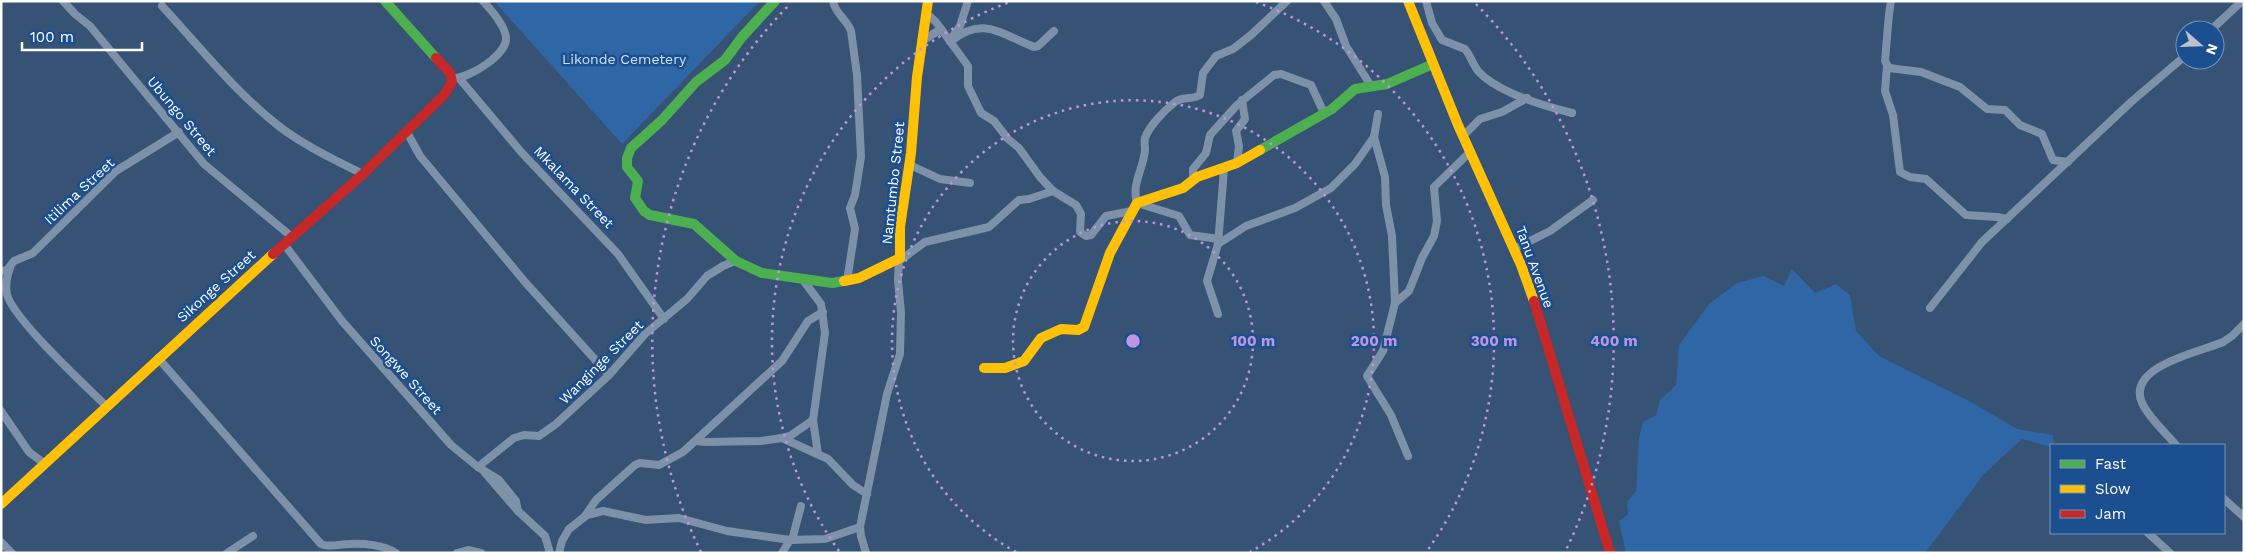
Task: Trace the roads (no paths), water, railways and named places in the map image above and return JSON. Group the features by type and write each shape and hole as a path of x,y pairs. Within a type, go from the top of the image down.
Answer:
{"street":[{"name":"Ubungo Street","path":"63,1 90,26 212,172 288,241"},
{"name":"Mkalama Street","path":"385,1 529,160 618,254 664,319"},
{"path":"455,78 480,69 499,53 505,44 504,31 483,1"},
{"name":"Namtumbo Street","path":"775,1 742,37 728,58 696,82 662,120 631,148 627,162 630,172 638,182 635,198 646,213 661,218 694,224 735,261 762,273 832,283 847,281 899,260 900,227 906,198 922,41 928,1"},
{"path":"832,1 835,9 848,24 851,31 859,96 861,156 855,195 850,208 855,229 847,281"},
{"path":"949,42 960,26 968,1"},
{"path":"984,368 1005,368 1024,361 1041,338 1061,329 1078,330 1084,328 1110,252 1122,233 1134,207 1135,192 1146,148 1144,140 1151,129 1175,102 1188,97 1199,96 1203,73 1214,58 1233,49 1288,1"},
{"path":"1324,1 1336,19 1346,46 1371,86"},
{"name":"Tanu Avenue","path":"1408,1 1432,64 1514,248 1538,312 1610,553"},
{"path":"1426,1 1432,23 1442,40 1465,49 1478,71 1488,81 1527,98 1572,113"},
{"path":"1892,1 1888,14 1885,91 1893,115 1900,172 1910,177 1926,179 1964,214 2007,219"},
{"path":"2221,20 2242,1"},
{"path":"162,6 231,81 279,126 292,136 363,174"},
{"path":"2235,7 2244,6"},
{"path":"927,14 941,28 949,42 968,66 968,86 981,113 994,121 1008,139 1020,148 1040,177 1053,191 1076,205 1080,214 1080,232 1086,236 1091,235 1106,216 1183,188 1193,180 1236,163 1335,107 1355,88 1396,81 1432,64"},
{"path":"922,41 941,28"},
{"path":"949,42 963,32 981,29 1004,34 1034,47 1038,46 1054,31"},
{"path":"1930,308 1982,242 2132,102 2175,65"},
{"path":"1887,66 1892,70 1921,72 1968,92 1987,109 2005,110 2020,126 2042,134 2053,160 2068,162"},
{"path":"1193,180 1193,169 1206,153 1210,135 1242,100 1274,75 1281,74 1311,86 1324,113"},
{"name":"Sikonge Street","path":"1,504 158,358 363,174 449,89 455,78"},
{"path":"1463,136 1480,119 1502,112 1527,98"},
{"path":"1236,163 1240,146 1236,131 1245,119 1242,100"},
{"path":"1378,114 1374,137 1385,177 1386,205 1392,236 1395,303 1383,351 1367,376 1391,415 1408,456"},
{"name":"Itilima Street","path":"1,271 10,268 14,261 33,253 116,170 180,132"},
{"path":"407,132 420,156 525,282 609,375"},
{"path":"1134,207 1178,216 1190,235 1219,242 1246,226 1295,208 1331,188 1355,164 1374,137"},
{"path":"1395,303 1409,291 1422,258 1434,236 1437,221 1434,188 1470,152"},
{"path":"910,165 940,179 970,183"},
{"path":"1218,314 1208,281 1219,242 1224,169"},
{"path":"866,553 860,527 886,394 900,354 899,260 925,242 958,233 984,229 1019,200 1029,199 1053,191"},
{"path":"1514,248 1550,231 1593,200"},
{"name":"Songwe Street","path":"288,241 342,321 451,445 504,485 516,501 518,511 545,536 550,553"},
{"name":"Wanginge Street","path":"481,469 514,438 524,435 539,436 544,434 609,375 645,334 687,299 707,276 735,261"},
{"path":"10,268 6,288 11,305 30,329 106,406"},
{"path":"803,280 814,293 822,312 825,333 813,420 818,454"},
{"path":"584,517 596,500 635,466 640,463 659,465 677,456 696,441 782,361 808,321 822,312"},
{"path":"2175,444 2146,410 2141,401 2141,388 2145,377 2161,366 2223,342 2244,324"},
{"path":"158,358 321,544 327,546 367,545 387,548 396,553"},
{"path":"1,411 29,452 45,464"},
{"path":"696,441 761,441 782,438 790,436 813,420"},
{"path":"782,438 828,459 853,485 867,494"},
{"path":"2225,500 2244,517"},
{"path":"782,553 791,540 801,506"},
{"path":"559,553 565,534 592,512 603,511 646,520 679,518 727,531 791,540 825,539 860,527"},
{"path":"2149,534 2170,553"},
{"path":"227,553 253,536"},
{"path":"1,542 12,553"},
{"path":"457,553 468,550 480,553"}],"park label":[{"name":"Likonde Cemetery","path":"624,59"}]}
